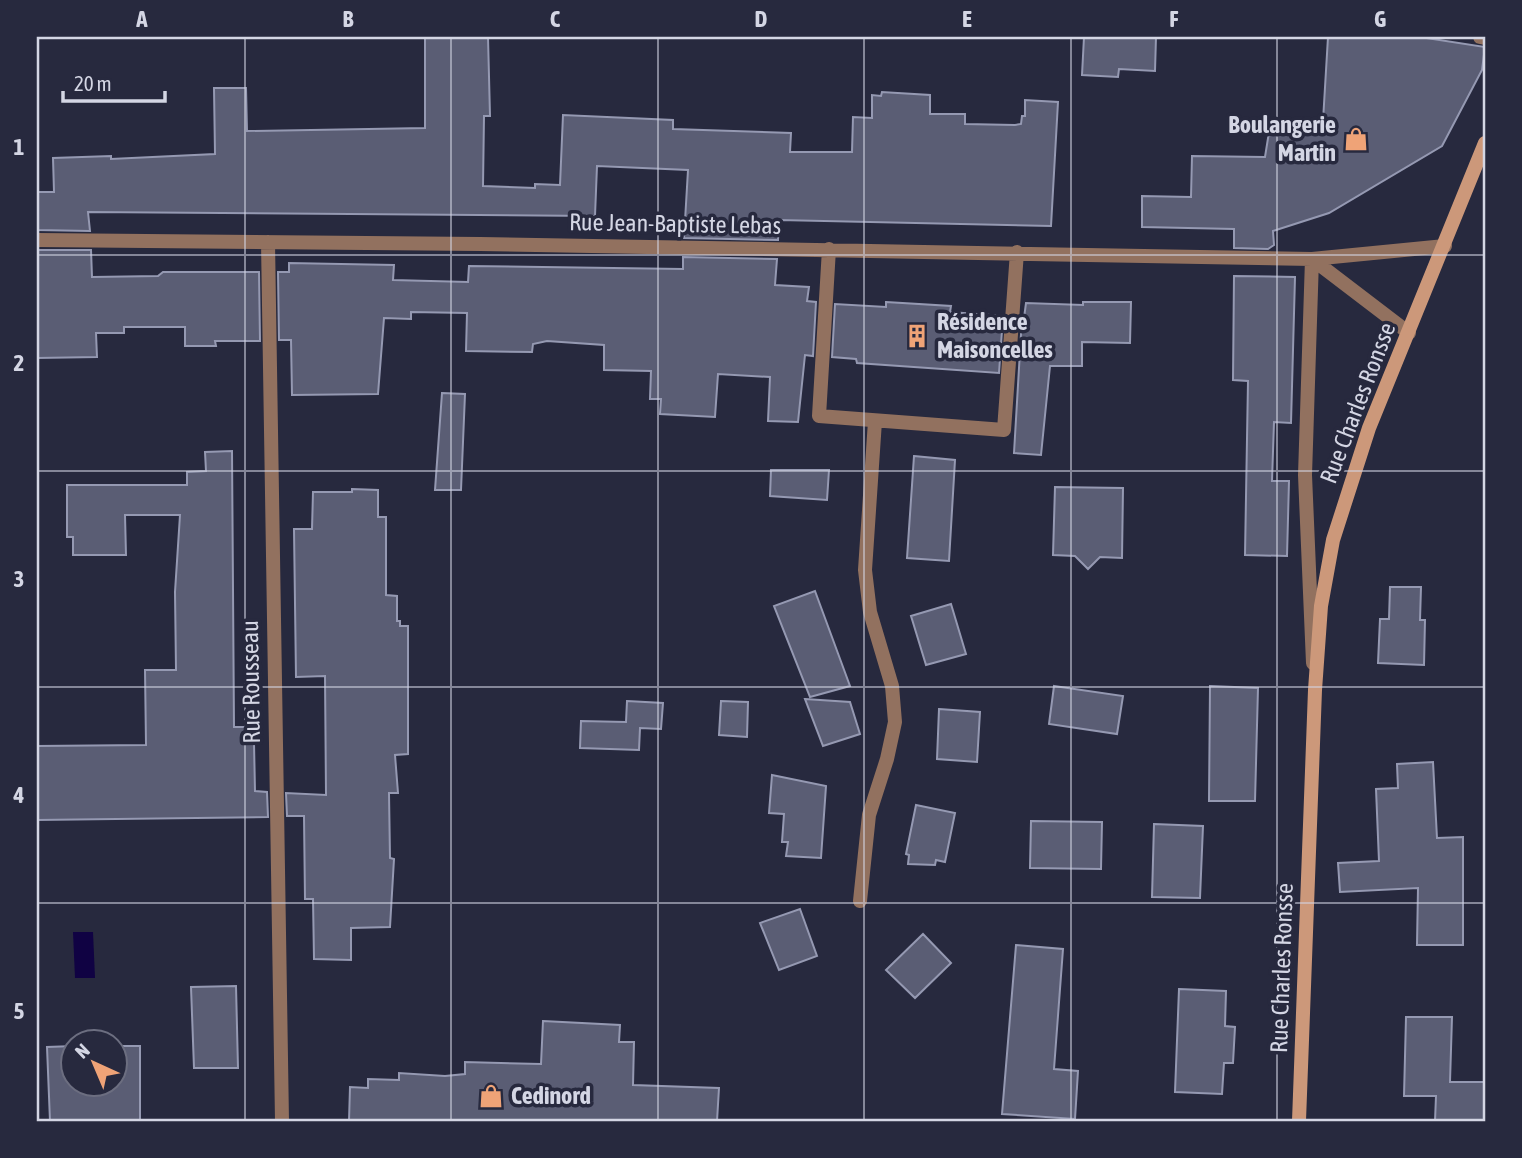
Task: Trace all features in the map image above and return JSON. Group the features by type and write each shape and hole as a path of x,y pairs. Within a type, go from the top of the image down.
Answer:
{"main road":[{"name":"Rue Charles Ronsse","path":"1299,1121 1315,690 1321,606 1333,540 1369,428 1485,143"}],"street":[{"path":"1480,37 1485,38"},
{"name":"Rue Jean-Baptiste Lebas","path":"37,240 829,249 1312,259 1445,246"},
{"name":"Rue Rousseau","path":"268,242 282,1121"},
{"path":"829,249 819,416 1004,430 1017,252"},
{"path":"1312,259 1409,333"},
{"name":"Rue Charles Ronsse","path":"1312,259 1305,474 1308,609 1315,690"},
{"path":"860,901 869,815 887,759 895,722 892,686 870,612 865,570 875,421"}],"shaded area":[{"path":"73,932 93,932 95,978 75,978"}],"building":[{"path":"425,37 488,37 490,116 484,116 483,186 535,188 535,184 560,185 563,115 673,120 673,129 791,133 790,152 852,152 853,117 872,118 872,95 881,96 882,92 930,95 930,114 965,114 965,124 1021,124 1022,116 1025,116 1025,100 1058,102 1051,226 779,220 778,240 684,238 688,170 597,166 595,216 88,212 90,231 37,230 37,192 54,192 53,158 111,156 111,159 215,154 214,88 246,88 247,131 425,128"},
{"path":"1084,37 1156,37 1155,71 1119,69 1118,77 1082,75"},
{"path":"1328,37 1420,37 1485,47 1482,70 1442,146 1329,213 1273,231 1274,245 1268,249 1234,248 1234,229 1142,227 1142,196 1191,197 1192,156 1265,157 1269,132 1283,132 1283,123 1323,121"},
{"path":"37,250 91,250 92,277 158,276 163,272 259,272 260,341 215,341 216,346 185,346 185,327 124,327 124,333 96,333 97,357 37,358"},
{"path":"683,257 777,259 775,285 809,287 807,301 816,302 813,356 805,355 798,422 768,421 770,377 718,374 715,417 660,414 661,399 650,399 651,371 604,370 604,345 547,341 533,344 532,352 466,351 467,313 411,312 411,319 384,318 378,394 292,395 291,340 279,340 278,272 289,272 289,263 394,265 393,280 468,282 469,266 683,269"},
{"path":"1234,276 1295,277 1291,423 1274,422 1272,481 1289,481 1287,556 1245,555 1248,381 1233,380"},
{"name":"Résidence Maisoncelles","path":"886,302 951,306 950,312 1003,316 999,373 857,363 856,359 832,357 835,304 886,307"},
{"path":"1083,302 1131,302 1130,343 1082,342 1082,366 1050,366 1041,455 1014,453 1022,317 1024,318 1026,303 1083,305"},
{"path":"442,393 465,394 461,490 435,490"},
{"path":"232,451 234,727 248,727 248,743 254,743 255,791 267,792 268,817 37,820 37,746 146,745 145,670 176,670 175,592 180,515 125,515 126,555 73,555 73,537 67,537 67,485 187,485 187,472 206,471 205,452"},
{"path":"914,456 955,460 949,561 907,558"},
{"path":"771,470 829,470 827,500 770,496"},
{"path":"1055,487 1123,488 1122,558 1100,557 1088,569 1075,556 1053,555"},
{"path":"352,489 378,490 378,517 386,517 386,595 397,596 397,621 400,621 400,626 408,626 408,754 395,755 398,793 389,793 390,858 394,859 390,927 351,928 351,960 314,959 313,899 305,899 304,816 287,816 286,793 326,795 325,676 296,677 294,529 312,529 313,492 352,492"},
{"path":"1390,587 1421,587 1420,620 1425,620 1424,665 1378,663 1380,619 1389,619"},
{"path":"815,591 850,686 810,697 774,606"},
{"path":"951,604 966,654 926,665 911,616"},
{"path":"1054,686 1123,696 1117,734 1049,724"},
{"path":"1210,686 1258,688 1255,801 1209,801"},
{"path":"805,699 850,702 860,734 823,746"},
{"path":"627,701 663,703 661,729 640,728 639,750 580,748 581,721 626,722"},
{"path":"721,701 748,702 747,737 719,735"},
{"path":"939,709 980,712 977,762 937,759"},
{"path":"1433,762 1437,838 1463,837 1463,945 1417,945 1418,888 1340,892 1338,863 1379,861 1376,789 1398,788 1397,764"},
{"path":"772,775 826,786 821,858 786,856 788,842 782,842 784,814 769,813"},
{"path":"916,805 955,813 945,862 936,860 935,865 908,864 909,855 906,854"},
{"path":"1031,821 1102,822 1101,869 1030,868"},
{"path":"1154,824 1203,826 1200,898 1152,897"},
{"path":"800,909 817,956 779,970 760,923"},
{"path":"923,934 951,963 915,998 886,970"},
{"path":"1016,945 1063,949 1054,1069 1078,1071 1075,1119 1002,1114"},
{"path":"236,986 238,1068 194,1068 191,987"},
{"path":"1179,989 1226,991 1225,1026 1235,1027 1233,1063 1224,1063 1222,1094 1175,1092"},
{"path":"1406,1017 1452,1017 1450,1082 1485,1082 1485,1121 1435,1121 1436,1096 1404,1096"},
{"path":"543,1021 620,1025 619,1042 634,1042 633,1085 719,1088 717,1121 349,1121 350,1087 368,1088 368,1079 399,1080 399,1073 445,1076 465,1074 465,1062 541,1064"},
{"path":"130,1046 140,1046 140,1121 50,1121 47,1047 60,1047 60,1098 130,1098"}],"place":[{"name":"Boulangerie Martin","path":"1356,139"},
{"name":"Résidence Maisoncelles","path":"917,336"},
{"name":"Cedinord","path":"491,1096"}]}
